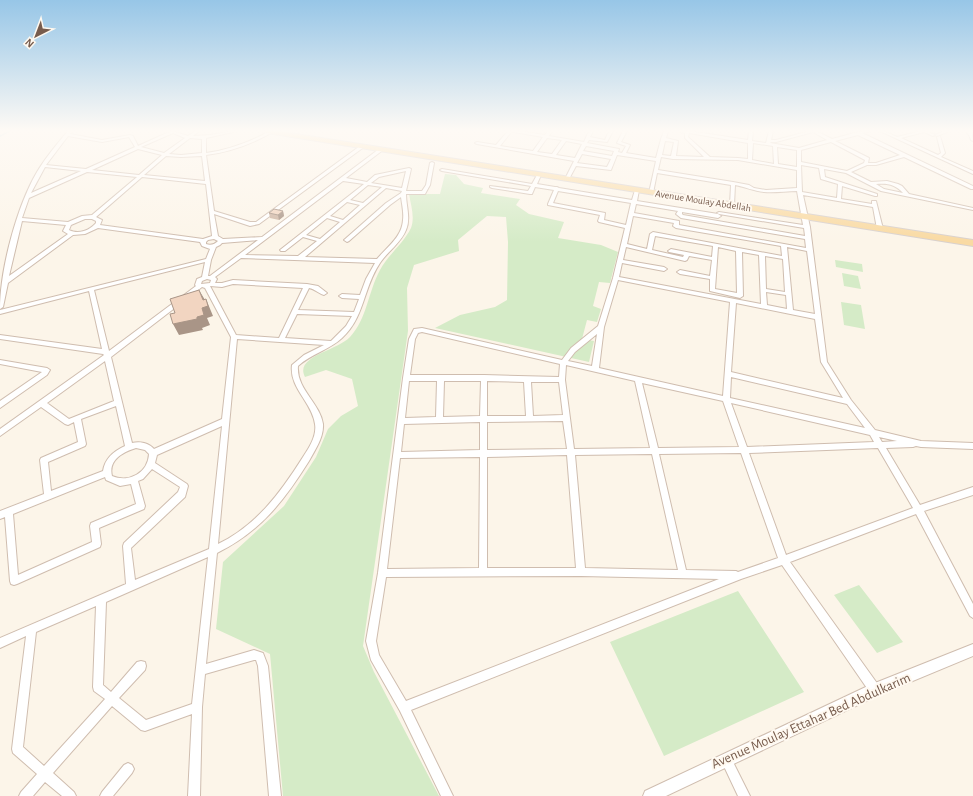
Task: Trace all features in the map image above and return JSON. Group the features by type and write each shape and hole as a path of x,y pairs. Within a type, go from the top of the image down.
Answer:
{"main road":[{"name":"Avenue Moulay Abdellah","path":"496,168 973,243"}],"street":[{"path":"0,307 5,282 28,196 36,177 42,168"},
{"path":"75,168 208,183"},
{"path":"92,217 149,168"},
{"path":"206,168 213,212 215,237"},
{"path":"213,212 250,224 259,222 332,168"},
{"path":"209,287 239,256 357,168"},
{"path":"342,179 404,192 423,192 428,185 431,168"},
{"path":"567,179 572,168"},
{"path":"794,168 799,169 800,191 807,228 824,362 849,402 872,432 918,508 973,613"},
{"path":"821,168 822,177 875,195"},
{"path":"827,168 847,172 878,188 908,196 973,209"},
{"path":"847,172 856,168"},
{"path":"931,168 973,188"},
{"path":"962,168 973,173"},
{"path":"28,196 87,169"},
{"path":"0,642 102,600 232,543 266,514 294,480 313,447 318,434 319,421 294,376 294,365 303,358 332,343 351,326 357,314 371,274 379,260 405,228 407,219 404,192 409,169 377,176 283,250"},
{"path":"442,170 807,228"},
{"path":"651,193 655,171 733,183 747,186 759,191 800,191 874,206"},
{"path":"492,187 530,193 539,175"},
{"path":"870,184 882,182 895,184 904,189 908,196"},
{"path":"732,206 733,183"},
{"path":"839,199 840,184"},
{"path":"300,258 385,187"},
{"path":"557,188 550,204 603,214 601,221 628,227"},
{"path":"878,188 875,195 874,206 880,229"},
{"path":"596,370 600,327 616,278 637,190"},
{"path":"347,240 404,192"},
{"path":"346,200 364,206"},
{"path":"705,213 707,202"},
{"path":"717,222 720,204"},
{"path":"680,209 679,214 681,216 808,238"},
{"path":"631,214 677,222 676,226 810,250"},
{"path":"326,216 344,222"},
{"path":"5,282 72,234 85,232 99,223 99,220 92,217 80,218 69,224 21,219"},
{"path":"69,224 66,231 72,234"},
{"path":"96,226 204,241 215,237 220,238 221,241"},
{"path":"649,250 652,234 786,258"},
{"path":"302,235 321,240"},
{"path":"194,796 197,707 200,671 234,337 205,277 208,260 213,247 221,241 263,238"},
{"path":"670,253 673,238"},
{"path":"744,238 741,250 738,300 727,374 726,400 784,560 874,690"},
{"path":"204,241 203,244 205,246 213,247"},
{"path":"624,245 649,250 648,252 670,253 686,259 693,241"},
{"path":"757,241 760,253 764,307"},
{"path":"716,245 713,290 738,300"},
{"path":"784,245 790,312"},
{"path":"689,254 715,259"},
{"path":"239,256 379,260"},
{"path":"0,312 208,260"},
{"path":"620,261 664,269"},
{"path":"680,272 713,278"},
{"path":"205,277 198,282 209,287"},
{"path":"616,278 738,300 764,307 818,317"},
{"path":"0,433 189,294 209,287 233,282 316,287 324,293"},
{"path":"189,294 209,287 222,285"},
{"path":"280,340 307,286"},
{"path":"91,289 129,447"},
{"path":"763,290 789,294"},
{"path":"342,296 363,297"},
{"path":"294,312 357,314"},
{"path":"581,572 572,452 562,380 563,363 573,350 600,327"},
{"path":"447,796 404,707 374,656 371,641 382,573 406,378 412,339 416,331 422,330 921,444"},
{"path":"0,337 107,354"},
{"path":"234,337 332,343"},
{"path":"0,362 47,370 45,373 0,404"},
{"path":"727,374 849,402"},
{"path":"406,378 562,380"},
{"path":"439,420 441,378"},
{"path":"483,572 484,378"},
{"path":"527,379 530,418"},
{"path":"638,380 656,451 683,574"},
{"path":"41,403 68,422 118,402"},
{"path":"48,496 44,460 82,444 77,418"},
{"path":"401,421 567,418"},
{"path":"154,454 225,421"},
{"path":"397,455 745,450 921,444 973,446"},
{"path":"136,445 148,447 154,454 152,465 142,476 127,482 113,481 107,473 107,467 115,455 129,447 136,445"},
{"path":"132,587 127,546 182,494 184,486 152,465"},
{"path":"0,515 107,473"},
{"path":"9,512 14,581 97,544 94,526 141,506 134,479"},
{"path":"404,707 741,575 918,508 973,491"},
{"path":"382,573 581,572 741,575"},
{"path":"102,600 98,687 145,726 197,707"},
{"path":"32,629 17,749 70,796"},
{"name":"Avenue Moulay Ettahar Bed Abdulkarim","path":"650,796 874,690 973,650"},
{"path":"200,671 254,655 260,656 263,666 275,796"},
{"path":"25,796 141,666"},
{"path":"726,760 744,796"},
{"path":"106,796 128,769"}],"green space":[{"path":"445,174 456,175 464,184 483,188 481,193 520,199 516,205 529,214 564,222 558,238 601,245 618,252 610,283 599,282 593,306 601,309 597,322 587,320 582,339 594,341 589,362 435,328 460,315 495,307 507,300 508,242 506,217 487,216 458,240 459,251 414,265 407,288 408,331 363,646 374,672 439,796 283,796 270,654 216,629 223,562 284,506 316,457 328,429 341,416 358,406 352,379 326,370 305,377 303,370 311,359 318,354 344,342 356,330 364,314 380,270 411,228 413,216 409,194 440,194"},
{"path":"835,260 862,264 863,272 836,267"},
{"path":"842,273 858,276 861,289 844,286"},
{"path":"841,302 861,305 865,329 844,325"},
{"path":"859,585 903,642 877,653 834,595"},
{"path":"738,591 804,692 664,756 610,642"}],"building":[{"path":"274,209 283,211 278,215 269,213"},
{"path":"199,290 203,300 206,299 208,306 202,308 204,315 197,317 197,319 173,324 170,314 175,313 170,299"}]}
